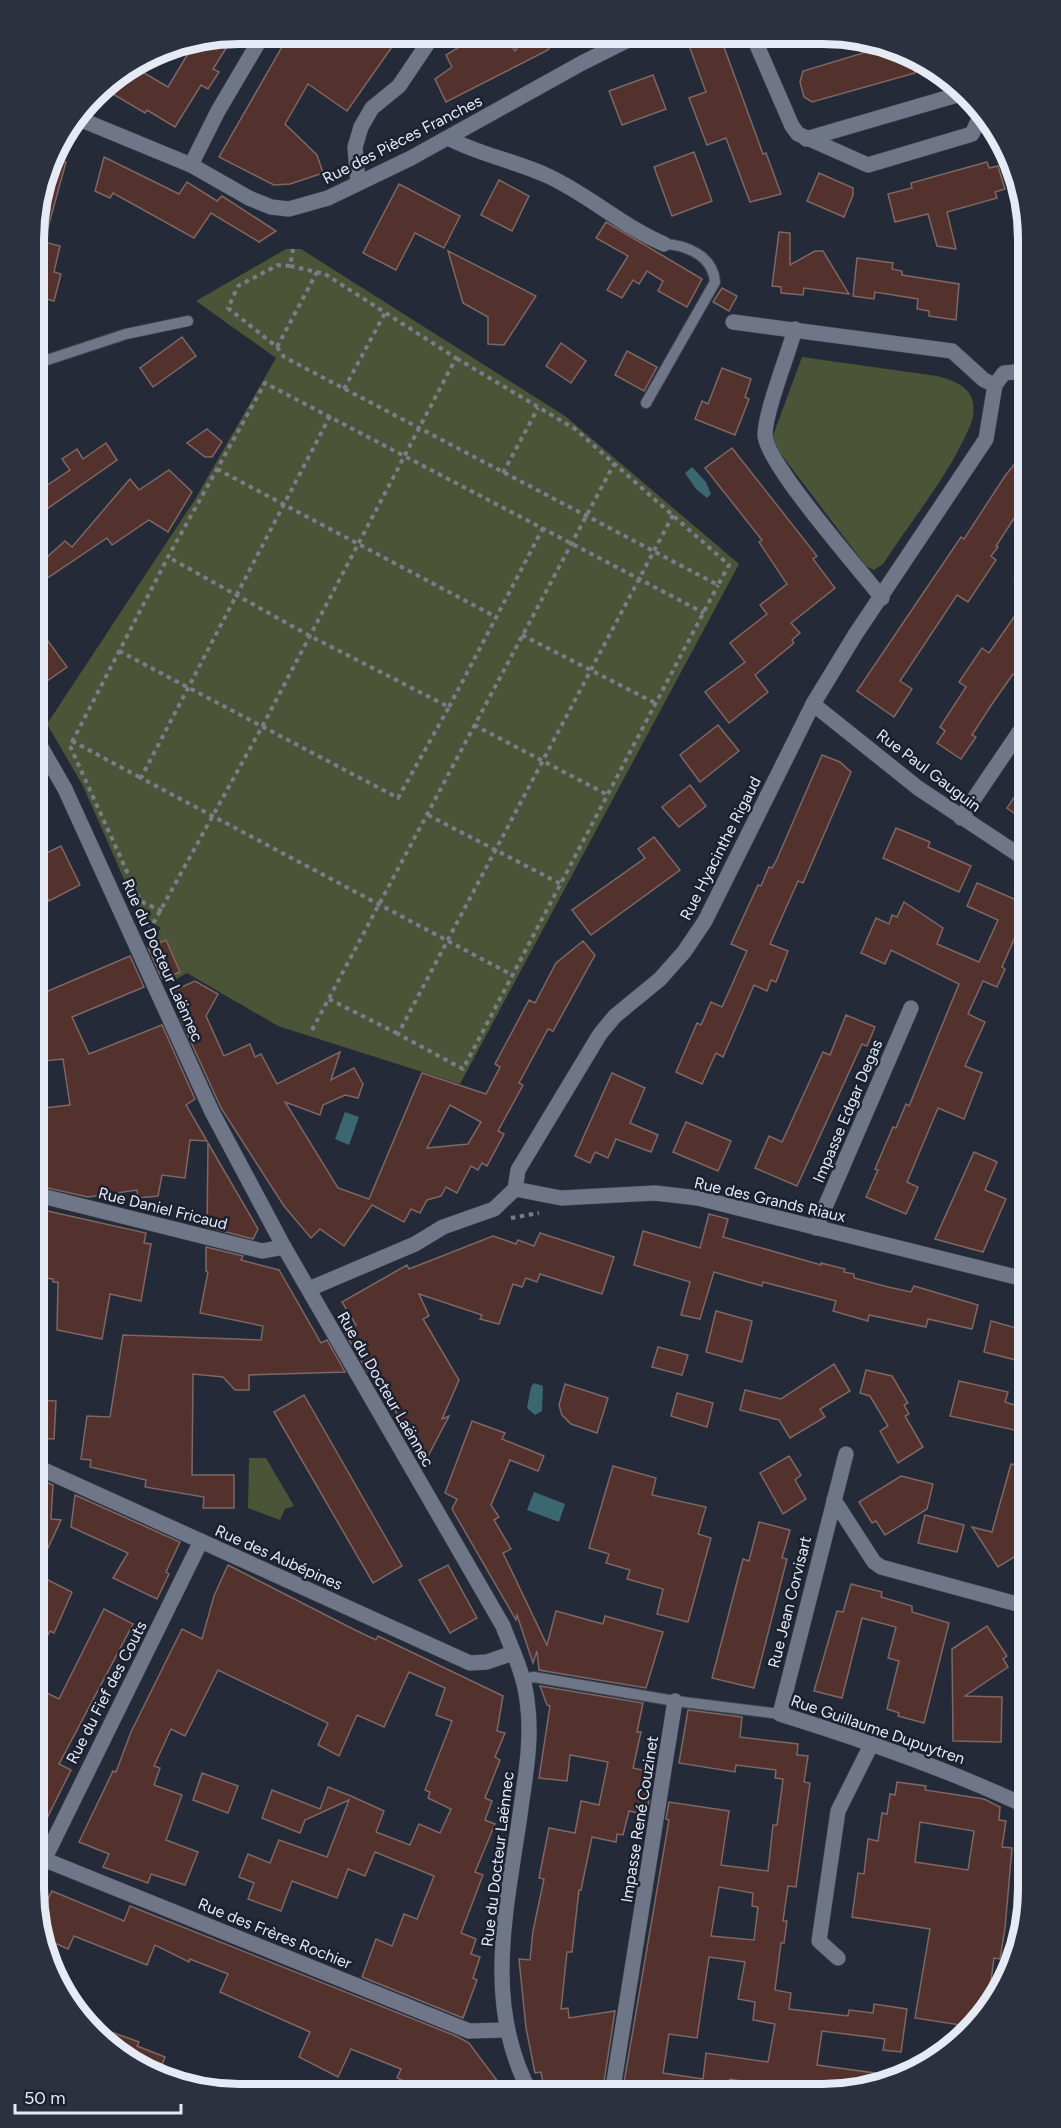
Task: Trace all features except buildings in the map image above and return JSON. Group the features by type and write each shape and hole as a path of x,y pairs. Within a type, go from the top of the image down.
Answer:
{"street":[{"path":"191,165 218,111 258,44"},
{"path":"358,183 355,147 361,128 372,108 399,86 427,44"},
{"name":"Rue des Pièces Franches","path":"83,121 191,165 249,198 272,207 289,209 328,198 448,138 582,63 621,44"},
{"path":"756,44 792,126 806,138 868,165 972,134 978,121"},
{"path":"806,138 955,96"},
{"path":"448,138 466,147 549,176 640,233 664,244"},
{"path":"733,322 951,351 984,380 995,385 1004,373 1018,372"},
{"path":"795,329 765,428 768,449 827,530 882,598"},
{"name":"Rue Hyacinthe Rigaud","path":"515,1189 518,1170 590,1048 615,1016 666,972 705,921 813,704 855,636 986,439 995,385"},
{"name":"Rue Paul Gauguin","path":"813,704 902,777 1018,854"},
{"path":"961,818 1018,734"},
{"name":"Rue du Docteur Laënnec","path":"44,752 65,789 135,938 212,1112 284,1247 503,1626 524,1679 529,1741 500,1975 506,2030 517,2065 527,2085"},
{"name":"Impasse Edgar Degas","path":"816,1228 910,1008"},
{"path":"309,1289 415,1244 443,1227 494,1209 515,1189"},
{"name":"Rue des Grands Riaux","path":"515,1189 561,1198 655,1193 698,1198 1017,1277"},
{"name":"Rue Daniel Fricaud","path":"44,1196 262,1251 284,1247"},
{"name":"Rue Jean Corvisart","path":"780,1714 846,1454"},
{"name":"Rue des Aubépines","path":"44,1470 470,1663 487,1662 513,1653"},
{"path":"834,1500 874,1562 881,1568 1017,1604"},
{"name":"Rue du Fief des Couts","path":"44,1845 201,1541"},
{"name":"Impasse René Couzinet","path":"613,2085 675,1701"},
{"name":"Rue Guillaume Dupuytren","path":"780,1714 872,1743 959,1776 1017,1802"},
{"path":"838,1958 819,1941 838,1811 872,1743"},
{"name":"Rue des Frères Rochier","path":"44,1859 469,2031 506,2030"}],"lane":[{"path":"646,403 715,282 714,270 706,260 687,248 664,244"},
{"path":"44,361 126,334 188,321"},
{"path":"524,1679 534,1677 675,1701"},
{"name":"Rue Guillaume Dupuytren","path":"675,1701 780,1714"}],"path":[{"path":"290,266 293,249"},
{"path":"329,999 463,1069 729,565 575,429 456,358 325,274 278,265 238,286 228,308 277,347 284,357 718,585"},
{"path":"277,347 317,272"},
{"path":"344,389 385,313"},
{"path":"135,938 149,931 162,911 456,358"},
{"path":"162,911 144,903 138,896 91,789 70,750 72,741 168,557 265,383 704,612"},
{"path":"503,472 538,408"},
{"path":"141,778 330,416"},
{"path":"312,1030 614,464"},
{"path":"217,469 496,617"},
{"path":"398,1034 673,514"},
{"path":"119,651 398,798 543,528"},
{"path":"168,557 310,636 448,707"},
{"path":"522,635 657,704"},
{"path":"474,725 608,795"},
{"path":"72,741 378,906 447,939 512,975"},
{"path":"428,815 561,884"},
{"path":"507,1219 548,1212"}],"shaded area":[{"path":"286,249 301,249 565,416 739,564 460,1084 278,1026 187,973 169,983 151,940 161,928 149,921 145,927 83,786 47,724 194,501 276,358 196,301"},
{"path":"802,357 937,376 959,384 971,397 974,410 972,420 961,446 883,564 874,570 866,566 771,441"},
{"path":"692,467 706,482 711,494 707,498 696,489 685,473"},
{"path":"1018,570 1018,581 1013,578"},
{"path":"345,1112 359,1117 349,1145 335,1139"},
{"path":"534,1383 543,1386 542,1411 535,1415 527,1408 531,1387"},
{"path":"249,1458 266,1458 294,1506 285,1509 280,1520 248,1508"},
{"path":"534,1492 565,1504 559,1522 527,1510"}]}
